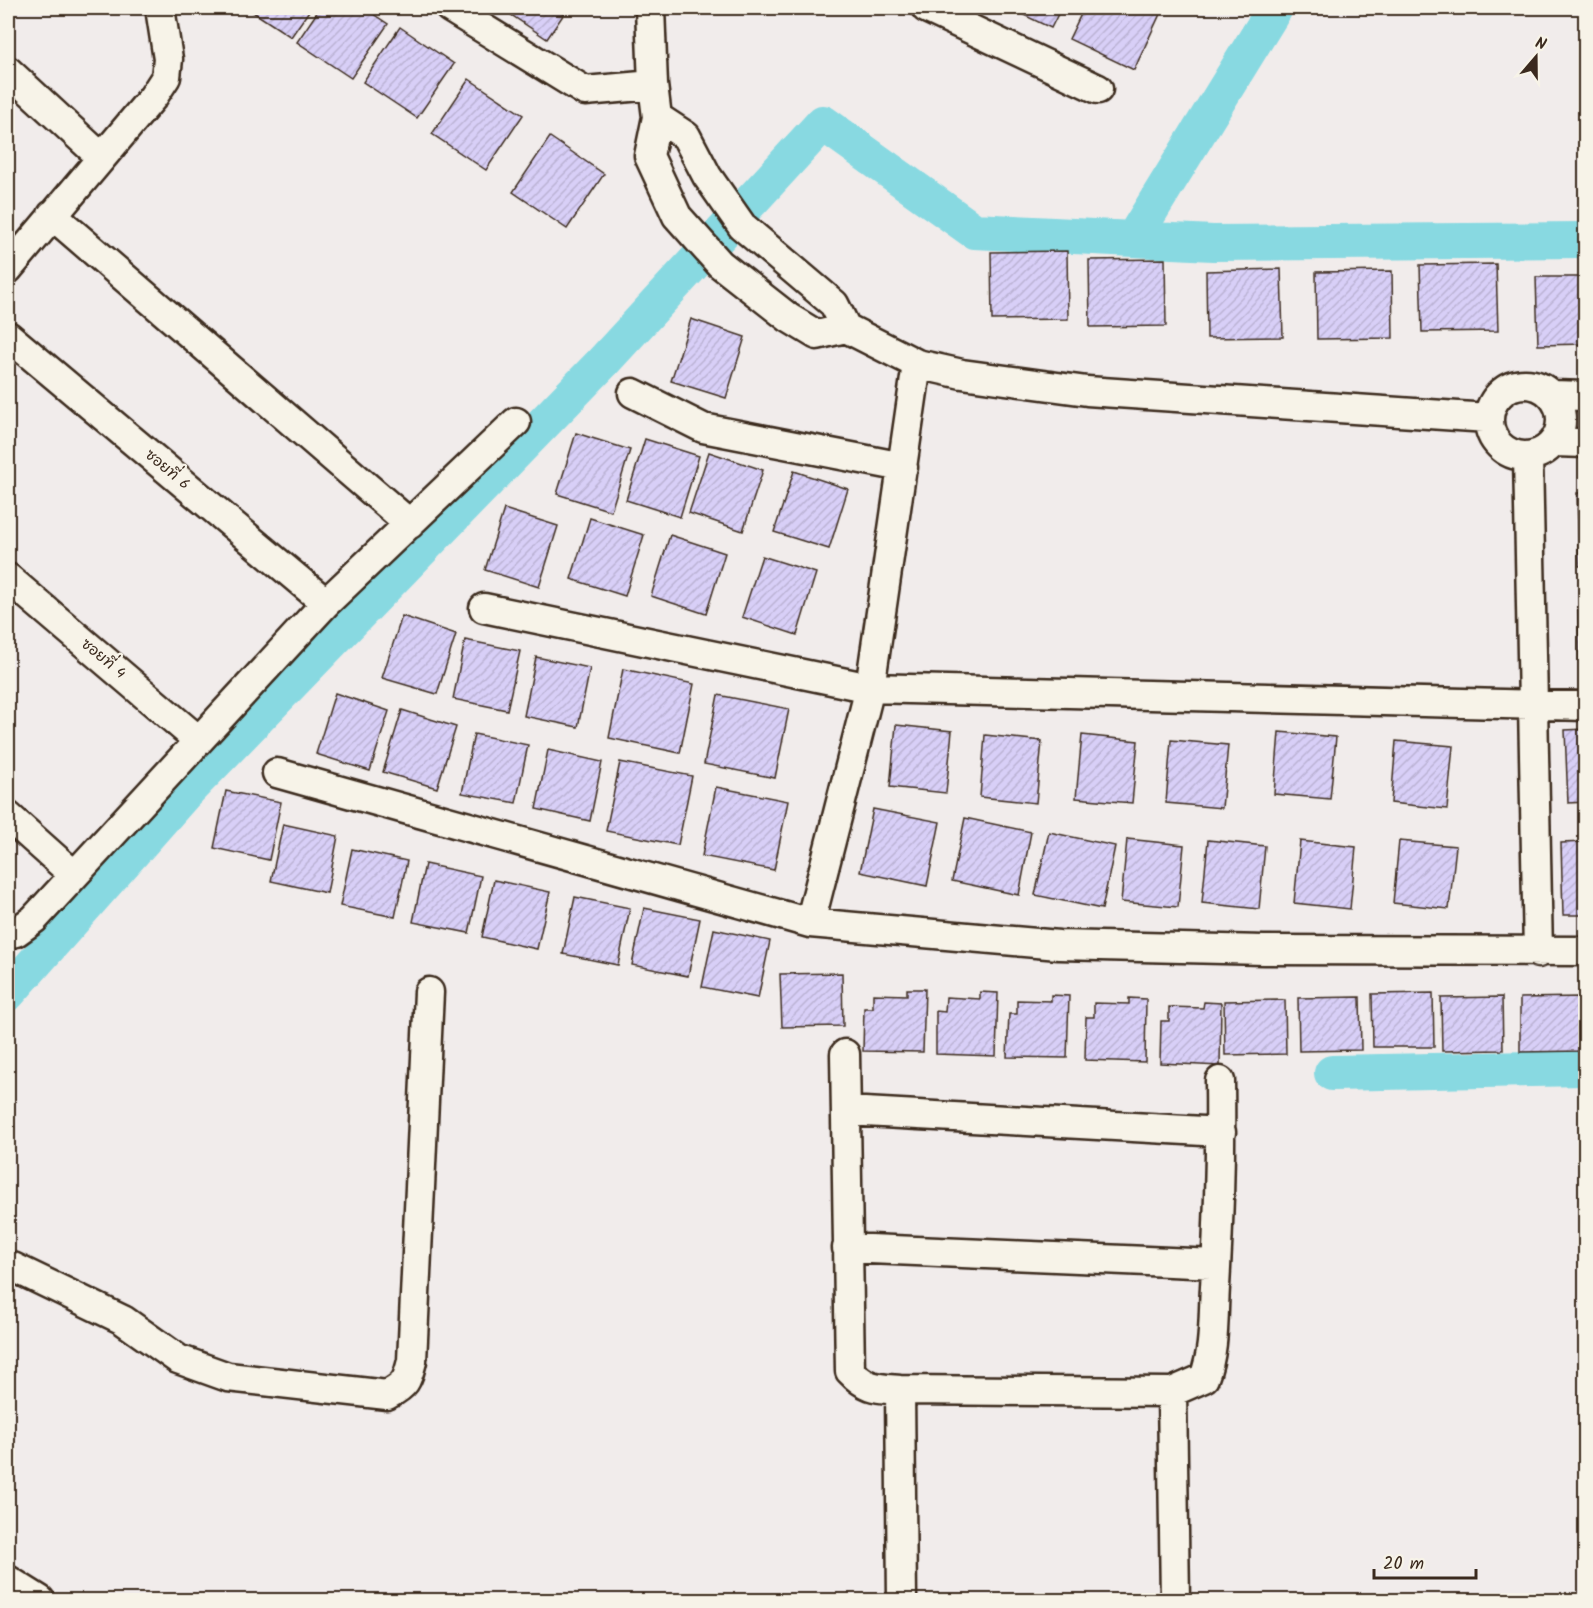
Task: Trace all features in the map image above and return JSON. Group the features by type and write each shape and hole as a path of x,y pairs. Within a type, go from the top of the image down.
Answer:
{"street":[{"path":"8,269 153,97 166,78 168,59 160,8"},
{"path":"450,8 585,91 653,86"},
{"path":"650,8 653,86 657,117 649,156 677,216 720,264 789,318 817,336 846,328"},
{"path":"926,8 1098,89"},
{"path":"8,71 102,157"},
{"path":"657,117 686,136 707,176 742,226 834,304 846,328 917,364 962,374 1087,391 1488,418"},
{"path":"52,216 410,524"},
{"name":"ซอยที่ 6","path":"8,336 326,603"},
{"path":"810,923 870,688 917,364"},
{"path":"1519,384 1532,384 1552,395 1558,405 1561,428 1554,442 1539,453 1528,456 1516,455 1495,442 1488,418 1497,396 1507,388 1519,384"},
{"path":"633,393 702,428 903,467"},
{"path":"1552,395 1586,396"},
{"path":"8,934 16,932 34,919 326,603 516,422"},
{"path":"1554,442 1586,443"},
{"path":"1528,456 1538,953"},
{"name":"ซอยที่ 4","path":"8,578 198,740"},
{"path":"484,608 870,688 1586,706"},
{"path":"277,773 810,923 1059,945 1264,950 1538,953 1586,951"},
{"path":"8,816 74,874"},
{"path":"8,1267 24,1272 123,1320 178,1359 228,1377 387,1395 403,1387 412,1361 429,992"},
{"path":"845,1054 848,1111 847,1248 850,1371 862,1384 879,1389 1172,1392 1204,1378 1211,1360 1221,1132 1220,1081"},
{"path":"848,1111 1221,1132"},
{"path":"847,1248 1216,1264"},
{"path":"900,1390 902,1600"},
{"path":"1172,1392 1175,1600"},
{"path":"8,1580 40,1600"}],"building":[{"path":"247,8 311,8 291,37"},
{"path":"320,8 364,8 388,24 351,78 297,42"},
{"path":"501,8 568,8 547,39"},
{"path":"1009,8 1061,8 1051,28"},
{"path":"1084,8 1148,8 1160,14 1134,70 1069,39"},
{"path":"400,27 454,64 417,118 363,82"},
{"path":"469,79 523,115 486,170 432,134"},
{"path":"550,137 604,174 567,229 513,192"},
{"path":"1067,251 1068,319 992,320 991,252"},
{"path":"1165,259 1166,326 1090,327 1089,260"},
{"path":"1496,264 1498,331 1422,332 1420,265"},
{"path":"1281,269 1283,337 1207,338 1206,271"},
{"path":"1392,271 1393,338 1317,339 1316,272"},
{"path":"1536,277 1586,277 1586,344 1538,345"},
{"path":"691,319 745,337 726,398 671,381"},
{"path":"576,433 630,450 611,511 557,494"},
{"path":"645,439 699,456 680,517 626,500"},
{"path":"709,452 763,470 743,531 689,513"},
{"path":"794,471 848,489 829,549 774,532"},
{"path":"1577,493 1586,493 1586,566 1579,566"},
{"path":"504,509 558,526 539,587 485,570"},
{"path":"590,518 644,535 625,596 571,579"},
{"path":"670,535 725,553 706,614 651,596"},
{"path":"762,556 816,573 797,635 742,617"},
{"path":"1586,607 1586,681 1580,681 1578,608"},
{"path":"402,616 456,634 437,694 382,678"},
{"path":"465,640 520,651 507,710 453,699"},
{"path":"536,657 590,668 578,727 524,716"},
{"path":"623,669 694,684 680,753 609,738"},
{"path":"335,693 389,711 370,771 316,754"},
{"path":"718,695 789,709 775,778 704,764"},
{"path":"402,710 456,727 437,788 383,772"},
{"path":"896,725 952,731 946,793 890,787"},
{"path":"1586,729 1586,802 1568,803 1565,730"},
{"path":"1279,732 1336,737 1330,799 1274,794"},
{"path":"474,734 528,745 516,803 462,793"},
{"path":"985,735 1042,741 1036,803 980,797"},
{"path":"1082,735 1138,741 1132,803 1076,798"},
{"path":"1171,740 1228,745 1222,808 1166,803"},
{"path":"1396,741 1453,746 1447,809 1391,803"},
{"path":"548,750 602,762 590,821 536,809"},
{"path":"620,762 692,776 678,845 606,831"},
{"path":"716,787 788,801 774,870 702,856"},
{"path":"226,791 281,802 269,860 214,848"},
{"path":"873,809 940,822 927,886 860,872"},
{"path":"965,818 1031,832 1019,895 952,881"},
{"path":"283,824 338,836 327,893 271,881"},
{"path":"1049,832 1115,846 1102,909 1035,895"},
{"path":"1127,839 1184,845 1178,907 1121,902"},
{"path":"1208,840 1265,846 1259,909 1202,903"},
{"path":"1300,841 1356,847 1350,909 1294,903"},
{"path":"1399,841 1456,846 1449,909 1393,903"},
{"path":"1586,842 1586,915 1563,915 1561,843"},
{"path":"352,849 407,861 395,917 340,906"},
{"path":"425,864 481,876 469,933 413,922"},
{"path":"494,880 550,892 537,949 482,937"},
{"path":"575,897 630,908 618,965 563,954"},
{"path":"644,908 700,919 688,976 632,965"},
{"path":"714,929 770,941 758,998 702,987"},
{"path":"842,973 843,1026 782,1027 780,974"},
{"path":"907,989 925,989 923,1052 863,1051 864,1008 873,1008 873,994 907,995"},
{"path":"980,992 998,993 996,1056 936,1054 936,1011 945,1012 946,997 980,999"},
{"path":"1433,993 1434,1047 1373,1047 1372,994"},
{"path":"1051,995 1069,996 1067,1058 1007,1057 1009,1014 1017,1014 1017,1000 1051,1001"},
{"path":"1360,997 1361,1050 1299,1051 1298,998"},
{"path":"1502,997 1503,1050 1442,1051 1441,998"},
{"path":"1581,997 1582,1051 1520,1052 1520,998"},
{"path":"1129,998 1146,999 1145,1062 1085,1060 1086,1017 1094,1017 1094,1003 1129,1004"},
{"path":"1285,1000 1286,1054 1225,1055 1224,1001"},
{"path":"1204,1002 1221,1003 1220,1066 1160,1063 1161,1021 1169,1021 1169,1007 1203,1008"}],"waterway":[{"path":"1133,239 1275,8"},
{"path":"8,993 183,795 602,363 823,123 974,231 1213,243 1586,240"},
{"path":"1332,1073 1586,1068"}]}
